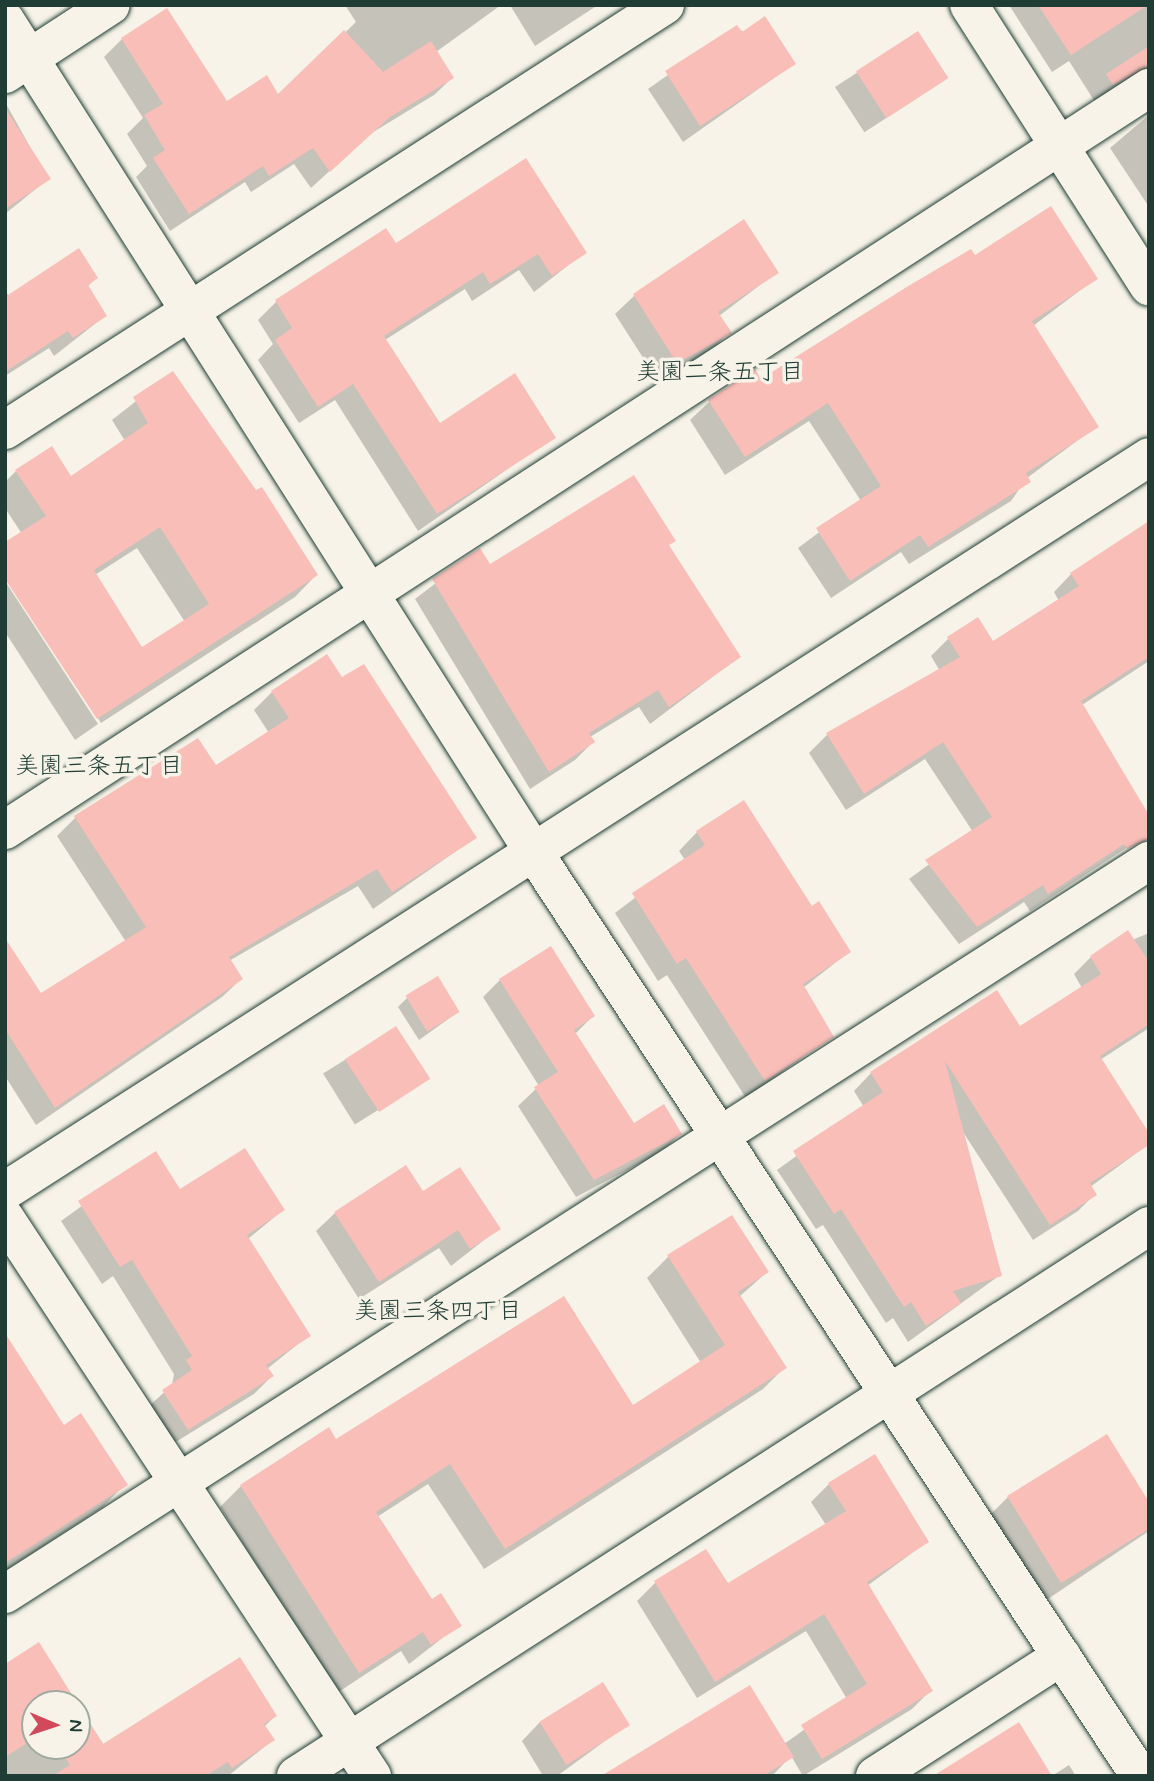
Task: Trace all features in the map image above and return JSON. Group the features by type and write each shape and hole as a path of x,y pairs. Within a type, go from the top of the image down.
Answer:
{"street":[{"path":"18,66 111,5"},
{"path":"5,430 665,5"},
{"path":"969,5 1149,286"},
{"path":"5,20 18,66 193,311 531,848 1140,1776"},
{"path":"5,830 1149,88"},
{"path":"5,1191 531,848 1149,457"},
{"path":"5,1594 181,1479 722,1139 1149,862"},
{"path":"5,1218 181,1479 372,1776"},
{"path":"296,1776 887,1392 1149,1226"},
{"path":"875,1776 1062,1656"}],"building":[{"path":"1038,5 1148,5 1071,55"},
{"path":"167,8 227,101 267,75 278,94 344,30 383,72 431,41 454,78 390,117 330,172 313,148 269,176 263,166 189,214 153,158 165,150 144,115 163,104 121,38"},
{"path":"765,16 796,64 700,126 665,71 737,25 742,32"},
{"path":"918,31 948,78 886,118 856,71"},
{"path":"1149,46 1149,66 1113,85 1106,74"},
{"path":"5,108 51,179 5,209"},
{"path":"526,158 587,253 552,276 538,254 490,284 483,272 384,336 440,423 515,373 556,438 437,514 353,384 318,407 275,340 292,328 275,300 386,228 396,243"},
{"path":"1051,206 1098,279 1032,321 1099,427 1026,473 1031,482 928,547 920,535 850,581 816,528 881,486 828,403 745,457 708,400 755,369 761,379 905,288 971,249 975,255"},
{"path":"744,219 779,273 718,312 732,333 677,363 633,294"},
{"path":"79,248 98,278 88,285 107,316 73,338 68,331 5,372 5,297"},
{"path":"173,371 256,490 262,487 318,575 97,719 5,579 5,542 46,516 15,470 52,446 71,476 148,423 133,397","holes":["160,527 209,604 142,647 94,570"]},
{"path":"634,475 676,541 669,545 741,657 669,707 658,690 589,733 595,742 549,772 432,579 480,548 490,564"},
{"path":"1149,521 1149,657 1081,701 1149,815 1149,839 1127,849 1124,844 1048,894 1043,885 977,927 925,860 992,817 943,742 864,794 826,733 960,657 947,637 978,617 993,641 1079,586 1070,573"},
{"path":"327,654 342,677 364,664 477,838 392,892 377,869 229,957 243,979 55,1108 5,1029 5,938 41,993 146,927 74,816 198,738 216,765 289,718 271,691"},
{"path":"744,800 812,906 819,901 851,952 803,984 834,1037 765,1081 686,958 677,964 632,893 705,845 696,831"},
{"path":"1128,930 1149,962 1149,1024 1100,1056 1149,1133 1149,1145 1090,1183 1097,1195 1050,1225 945,1061 1002,1276 953,1291 961,1303 926,1326 911,1302 904,1307 841,1209 834,1214 793,1151 883,1092 870,1072 997,990 1020,1026 1101,974 1090,956"},
{"path":"551,946 595,1016 574,1030 634,1123 664,1104 682,1134 594,1180 534,1087 558,1072 499,979"},
{"path":"438,976 460,1012 427,1032 405,996"},
{"path":"396,1026 430,1079 379,1112 345,1059"},
{"path":"245,1148 285,1210 247,1235 311,1336 266,1365 274,1376 188,1430 162,1390 192,1370 186,1360 192,1356 132,1260 120,1267 78,1201 156,1151 180,1189"},
{"path":"406,1165 423,1191 460,1167 501,1229 470,1249 458,1230 379,1282 334,1212"},
{"path":"732,1215 769,1272 738,1292 787,1368 505,1549 450,1464 376,1512 432,1599 441,1593 462,1626 431,1645 423,1632 359,1673 240,1485 329,1427 336,1439 564,1296 633,1405 725,1345 667,1255"},
{"path":"5,1333 64,1425 81,1413 128,1485 5,1563"},
{"path":"1107,1434 1149,1502 1149,1529 1061,1583 1007,1496"},
{"path":"875,1454 929,1542 867,1582 933,1691 822,1759 801,1725 867,1684 824,1614 715,1682 654,1581 706,1549 728,1583 846,1511 828,1483"},
{"path":"39,1642 69,1690 21,1690 21,1747 5,1757 5,1664"},
{"path":"240,1657 277,1716 264,1724 275,1740 232,1768 228,1762 205,1776 52,1776 70,1765 67,1760 91,1760 91,1725 103,1744"},
{"path":"603,1682 630,1725 566,1765 539,1722"},
{"path":"750,1685 794,1757 763,1776 601,1776"},
{"path":"1019,1722 1052,1776 933,1776"}],"district":[{"name":"美園二条五丁目","path":"720,373"},
{"name":"美園三条五丁目","path":"99,767"},
{"name":"美園三条四丁目","path":"438,1312"}]}
